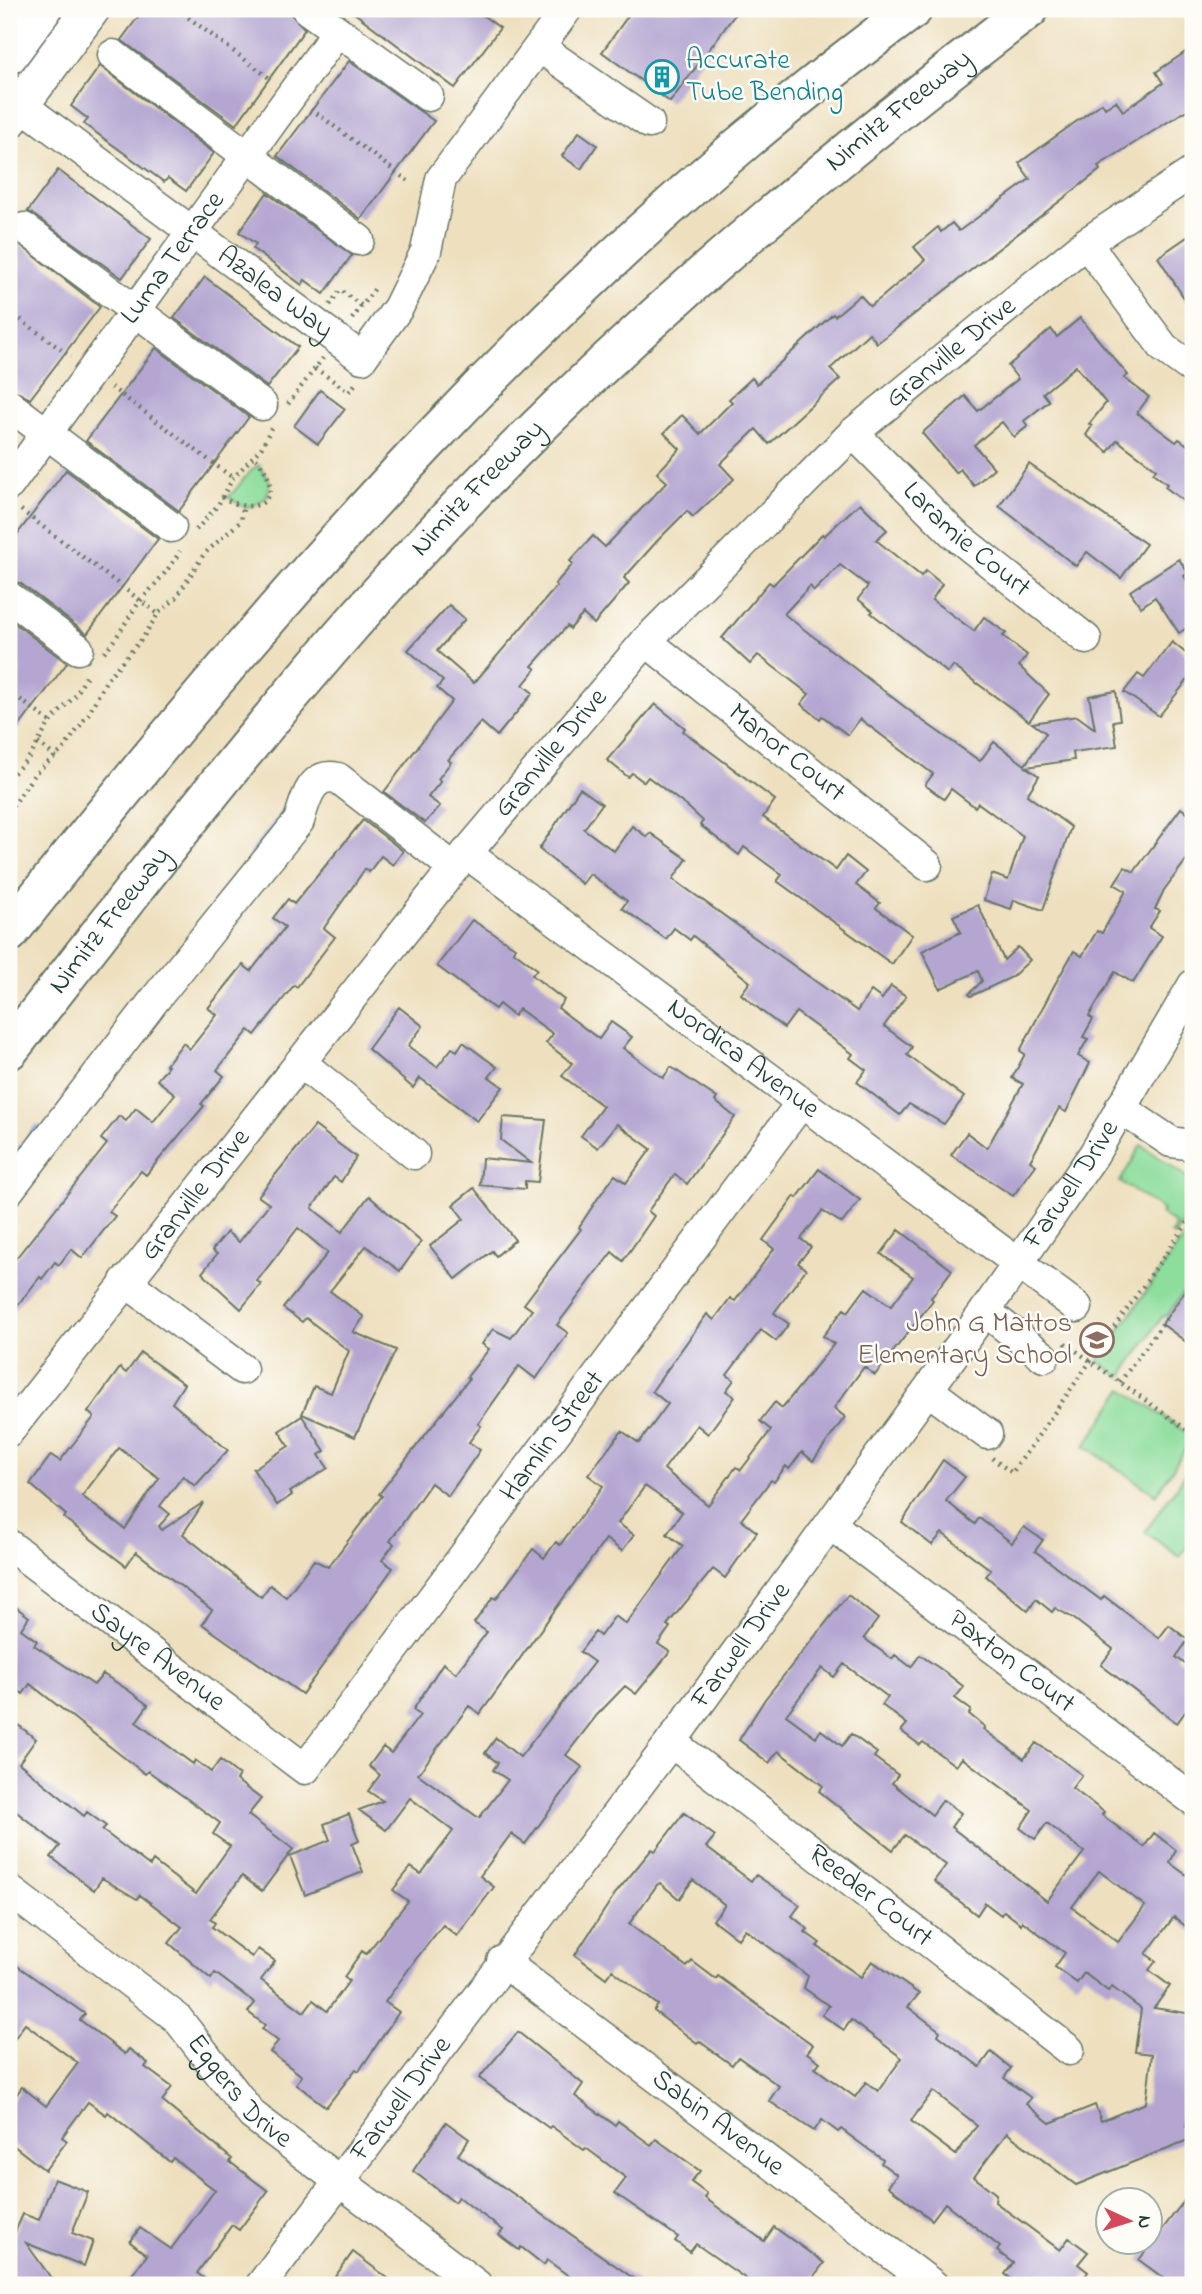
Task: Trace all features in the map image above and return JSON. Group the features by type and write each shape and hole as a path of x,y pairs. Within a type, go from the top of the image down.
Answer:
{"highway":[{"path":"9,933 220,671 362,510 514,352 681,195 853,52 913,9"},
{"name":"Nimitz Freeway","path":"9,1050 276,713 413,555 549,415 738,241 893,112 1029,9"}],"main road":[{"path":"9,55 43,9"},
{"path":"13,106 91,9"}],"street":[{"path":"307,9 428,96"},
{"path":"567,9 539,47 649,123"},
{"name":"Luma Terrace","path":"15,497 47,433 337,32"},
{"name":"Azalea Way","path":"13,106 193,231 362,358 398,309 426,251 441,179 539,47"},
{"path":"113,55 359,240"},
{"name":"Granville Drive","path":"9,1431 125,1281 460,861 646,641 853,433 1086,243 1193,172"},
{"path":"23,228 274,412"},
{"path":"1086,243 1164,348 1193,369"},
{"path":"9,405 181,537"},
{"name":"Laramie Court","path":"853,433 954,534 1086,639"},
{"path":"9,597 90,657"},
{"name":"Manor Court","path":"646,641 927,865"},
{"name":"Nordica Avenue","path":"9,1190 299,821 306,795 319,779 330,776 338,778 460,861 801,1103 1077,1307"},
{"name":"Farwell Drive","path":"261,2285 502,1961 671,1742 985,1311 1094,1154 1193,985"},
{"path":"300,1062 414,1154"},
{"name":"Hamlin Street","path":"305,1769 801,1103"},
{"path":"1120,1108 1171,1142 1193,1145"},
{"path":"125,1281 242,1368"},
{"path":"985,1311 1051,1348"},
{"path":"928,1390 985,1443"},
{"name":"Paxton Court","path":"830,1524 1193,1800"},
{"name":"Sayre Avenue","path":"9,1545 305,1769"},
{"name":"Reeder Court","path":"671,1742 1069,2050"},
{"name":"Eggers Drive","path":"9,1890 177,2018 252,2115 477,2285"},
{"name":"Sabin Avenue","path":"502,1961 933,2285"}],"path":[{"path":"177,9 276,82"},
{"path":"308,107 408,181"},
{"path":"358,312 376,287"},
{"path":"326,310 340,290 362,306"},
{"path":"9,311 75,360"},
{"path":"9,778 38,743 50,722 76,695 90,657 120,636 141,600 170,570 181,537 212,513 233,478 254,457 274,412 328,352"},
{"path":"315,368 349,393 365,372"},
{"path":"111,387 233,478"},
{"path":"222,497 243,508 256,507 270,494 271,481 267,470 254,457"},
{"path":"15,497 158,614"},
{"path":"9,813 35,774 56,757 89,713 107,678 142,639 158,614 176,598 204,554 241,521 243,508"},
{"path":"9,691 50,722"},
{"path":"38,743 56,757"},
{"path":"985,1443 1012,1473 1193,1215"},
{"path":"1120,1382 1166,1319"},
{"path":"1051,1348 1091,1361 1193,1434"}],"green space":[{"path":"259,465 270,482 267,497 253,506 244,507 228,497 249,472"},
{"path":"1141,1145 1193,1181 1193,1209 1174,1236 1171,1233 1176,1225 1161,1214 1163,1210 1120,1182"},
{"path":"1193,1224 1193,1284 1188,1285 1167,1316 1163,1316 1121,1377 1098,1361"},
{"path":"1123,1389 1193,1437 1156,1495 1085,1446"},
{"path":"1189,1469 1193,1472 1193,1538 1180,1557 1145,1532"}],"building":[{"path":"144,9 286,9 305,29 236,125 121,40"},
{"path":"349,9 474,9 500,28 455,88"},
{"name":"Accurate Tube Bending","path":"633,9 739,9 670,102 602,52"},
{"path":"1193,47 1193,106 1098,166 1100,170 877,343 869,333 830,369 840,379 769,444 756,429 720,464 734,479 693,517 687,511 659,539 624,578 629,583 594,624 583,614 570,629 567,626 532,666 536,669 523,685 533,693 497,736 481,722 448,760 451,762 438,779 441,781 428,797 440,806 425,823 384,792 452,701 437,688 443,681 408,650 449,605 465,619 437,651 474,683 557,586 555,584 573,564 570,561 593,536 605,547 667,482 657,473 680,449 664,433 682,415 700,434 732,402 729,399 752,378 757,384 833,314 835,316 860,295 870,306 925,260 914,247 938,227 941,232 952,223 959,231 1030,179 1019,163 1102,103 1105,108 1116,101 1123,111 1163,83 1156,72"},
{"path":"349,61 434,121 361,219 277,156"},
{"path":"100,66 214,153 186,191 168,178 164,182 84,124 88,119 71,106"},
{"path":"579,132 597,145 581,169 562,156"},
{"path":"58,170 151,239 122,278 28,211"},
{"path":"267,193 352,255 324,294 305,280 302,285 253,249 256,244 239,232"},
{"path":"1193,233 1193,312 1158,257"},
{"path":"9,236 100,307 30,399 9,388"},
{"path":"205,277 298,347 267,387 174,318"},
{"path":"1080,318 1128,375 1124,378 1149,397 1137,413 1176,442 1179,439 1193,449 1193,508 1165,487 1167,484 1153,473 1156,469 1117,440 1108,452 1086,435 1092,426 1089,424 1106,403 1076,366 1043,393 1049,401 1024,421 1028,426 1014,437 1002,422 974,445 994,468 974,486 960,469 956,473 922,433 965,396 978,411 1018,379 1008,366 1051,329 1057,337"},
{"path":"156,348 249,417 179,511 86,441"},
{"path":"320,390 345,409 318,444 294,426"},
{"path":"1029,464 1146,544 1121,578 1087,552 1076,566 999,506"},
{"path":"66,470 158,539 87,634 20,583 9,580 9,545"},
{"path":"860,503 887,530 876,540 921,576 926,571 942,584 932,600 974,631 984,617 1006,633 1003,636 1027,655 1019,666 1049,694 1029,721 953,666 948,673 871,613 873,611 858,599 868,586 840,565 814,591 810,586 784,614 923,721 980,761 994,742 1025,765 1046,733 1032,723 1077,716 1095,729 1089,696 1116,691 1120,720 1113,721 1117,746 1073,752 1074,760 1026,767 1039,776 1027,795 1071,827 1043,910 1014,900 1011,909 984,900 992,874 1008,880 1023,836 978,803 975,807 951,789 944,799 925,785 933,774 860,719 848,735 822,716 820,719 801,704 809,694 758,655 750,664 722,638 769,582 773,585 822,534 824,536"},
{"path":"1179,559 1188,573 1184,576 1193,590 1193,624 1179,633 1155,597 1141,607 1130,591"},
{"path":"9,619 67,663 9,740"},
{"path":"1172,642 1193,659 1193,673 1159,716 1124,692 1138,674 1144,678"},
{"path":"655,704 685,728 683,731 775,800 763,817 836,870 846,856 866,872 856,885 880,903 876,908 912,935 892,964 777,881 782,875 744,847 739,855 700,825 703,821 689,808 648,777 644,782 632,773 628,777 607,760"},
{"path":"580,788 602,804 584,829 614,851 632,826 647,837 650,833 687,859 673,879 857,1011 871,991 882,999 891,986 906,996 884,1026 912,1047 907,1055 964,1097 944,1124 909,1104 900,1115 857,1082 866,1070 850,1058 853,1054 796,1012 784,1028 741,994 750,982 693,936 690,940 674,928 666,939 622,908 627,901 590,874 582,884 539,849"},
{"path":"1181,808 1193,818 1193,851 1164,890 1155,909 1160,911 1149,928 1162,936 1133,983 1115,972 1089,1016 1093,1019 1083,1037 1088,1039 1078,1056 1090,1063 1066,1112 1059,1108 1030,1161 1036,1165 1013,1196 951,1155 967,1133 987,1148 1023,1084 1012,1078 1025,1054 1020,1051 1055,984 1074,951 1082,956 1097,931 1102,933 1126,891 1114,884 1125,867 1134,872"},
{"path":"363,820 403,851 393,865 381,856 369,872 365,869 324,928 335,937 297,987 294,985 255,1035 249,1030 217,1070 224,1076 201,1104 204,1106 146,1175 141,1171 109,1212 115,1216 82,1258 71,1249 59,1265 55,1262 42,1279 40,1277 9,1316 9,1267 107,1144 101,1139 119,1116 126,1121 136,1108 153,1122 175,1094 157,1080 168,1066 166,1065 183,1043 190,1049 217,1015 208,1008 243,965 251,971 285,927 273,918 288,899 294,904"},
{"path":"978,905 1004,960 1018,947 1030,960 1012,977 971,996 969,994 982,981 978,971 940,989 922,951 961,932 953,916"},
{"path":"472,920 515,947 513,951 537,969 532,975 564,1000 558,1008 599,1039 611,1022 632,1037 623,1048 663,1078 671,1067 717,1098 715,1101 735,1117 687,1184 675,1174 648,1211 654,1216 623,1261 612,1252 557,1325 568,1333 536,1379 519,1366 478,1424 481,1426 469,1442 480,1450 448,1496 431,1483 390,1541 394,1544 382,1560 393,1568 302,1694 202,1624 212,1610 136,1552 126,1566 64,1518 66,1515 30,1484 51,1455 60,1461 94,1417 88,1412 120,1368 126,1373 141,1353 184,1384 172,1403 228,1450 195,1486 183,1476 160,1506 170,1514 159,1526 162,1530 204,1502 183,1534 261,1597 270,1585 286,1597 314,1560 328,1567 382,1496 379,1494 469,1379 467,1377 489,1349 482,1344 493,1329 511,1338 532,1310 524,1304 581,1229 579,1227 615,1175 626,1183 651,1149 617,1124 598,1148 581,1136 603,1106 562,1076 572,1063 546,1043 553,1034 519,1009 514,1016 499,1004 495,1009 437,966","holes":["119,1448 159,1478 125,1529 82,1496"]},
{"path":"399,1007 423,1026 408,1046 437,1067 452,1048 457,1051 463,1042 497,1067 489,1077 503,1087 477,1121 420,1078 413,1088 368,1049"},
{"path":"503,1117 546,1120 538,1182 525,1181 525,1189 480,1185 482,1158 531,1163 501,1140"},
{"path":"315,1126 356,1157 341,1182 334,1177 312,1208 342,1232 369,1196 421,1242 400,1271 366,1246 330,1291 364,1317 353,1332 396,1350 355,1437 302,1414 314,1386 331,1393 349,1351 306,1318 302,1322 283,1308 328,1253 298,1228 257,1281 261,1284 241,1309 202,1273 217,1254 212,1250 227,1232 239,1242 269,1204 258,1196"},
{"path":"819,1169 860,1200 842,1223 822,1211 801,1239 811,1247 798,1263 806,1269 774,1313 789,1324 776,1341 761,1330 727,1375 734,1380 726,1391 735,1397 708,1434 697,1425 664,1469 708,1505 736,1467 741,1470 771,1430 760,1421 775,1402 782,1408 834,1344 823,1336 844,1309 848,1312 866,1288 891,1306 913,1277 881,1254 899,1230 952,1270 931,1298 933,1300 875,1375 864,1367 834,1408 845,1417 813,1461 802,1452 789,1469 786,1466 774,1482 771,1480 741,1520 757,1532 725,1578 713,1569 667,1625 670,1627 658,1644 670,1652 636,1694 625,1686 597,1715 566,1755 582,1767 525,1844 511,1834 480,1876 494,1887 457,1936 443,1925 416,1959 385,2002 399,2012 359,2071 356,2069 326,2107 296,2084 302,2076 270,2052 278,2041 262,2029 265,2025 248,2012 255,2003 215,1973 211,1979 169,1943 182,1927 140,1895 137,1899 102,1878 94,1890 51,1857 60,1846 9,1806 9,1718 36,1739 19,1763 84,1816 87,1812 106,1826 102,1830 150,1866 153,1861 196,1894 230,1846 213,1834 220,1823 193,1803 148,1771 145,1774 30,1684 23,1694 9,1683 9,1602 29,1617 21,1629 37,1641 34,1645 94,1685 103,1674 128,1690 148,1705 136,1722 193,1764 195,1760 211,1772 220,1760 239,1775 236,1780 261,1799 248,1815 293,1849 262,1891 242,1876 210,1919 215,1923 212,1927 252,1957 258,1949 275,1961 261,1980 304,2012 313,2000 327,2011 349,1981 344,1977 362,1951 366,1954 408,1901 393,1890 411,1867 421,1874 453,1831 410,1798 386,1830 359,1810 383,1801 368,1791 380,1775 369,1766 383,1747 391,1753 420,1715 413,1710 443,1663 456,1673 487,1632 474,1623 493,1597 496,1599 533,1549 544,1558 556,1542 560,1545 603,1486 588,1475 622,1431 639,1443 668,1404 652,1391 707,1314 714,1320 730,1298 735,1301 774,1249 763,1240 795,1196 797,1198","holes":["645,1486 682,1512 667,1534 683,1546 626,1624 615,1616 600,1636 595,1632 580,1652 594,1662 520,1757 496,1738 485,1753 498,1763 493,1770 508,1780 479,1818 418,1774 469,1706 480,1714 606,1539 622,1551 634,1535 618,1523"]},
{"path":"474,1188 515,1240 496,1256 492,1251 456,1279 430,1246 464,1219 453,1205"},
{"path":"1193,1280 1193,1347 1162,1324"},
{"path":"302,1416 325,1451 319,1455 328,1468 290,1492 292,1495 277,1505 253,1469 289,1446 279,1431"},
{"path":"943,1460 965,1477 946,1501 975,1524 979,1518 1012,1543 1024,1527 1043,1540 1035,1551 1101,1600 1104,1596 1159,1638 1169,1625 1188,1640 1176,1657 1193,1670 1193,1701 1177,1723 1101,1665 1113,1649 1073,1618 1055,1608 1052,1612 1036,1599 1028,1611 986,1576 991,1570 942,1533 932,1545 902,1522"},
{"path":"848,1595 878,1619 864,1638 892,1659 895,1655 911,1667 920,1655 945,1672 964,1687 955,1698 971,1710 969,1714 985,1727 983,1729 1024,1759 1036,1743 1062,1760 1082,1775 1072,1788 1144,1847 1154,1833 1176,1850 1170,1863 1193,1880 1193,1932 1174,1917 1146,1954 1156,1961 1149,1970 1170,1986 1154,2008 1193,2014 1193,2076 1186,2127 1193,2132 1193,2138 1076,2185 1007,2133 974,2177 996,2194 995,2202 1060,2250 1069,2238 1088,2252 1078,2264 1088,2272 1079,2285 1019,2285 1005,2274 1013,2263 997,2251 1000,2247 945,2203 932,2220 888,2186 897,2175 881,2163 883,2160 841,2129 838,2132 822,2120 814,2131 769,2101 779,2086 738,2057 732,2065 699,2041 697,2043 654,2011 658,2005 612,1970 606,1978 575,1955 615,1894 652,1849 655,1851 684,1813 715,1836 706,1847 751,1881 756,1875 800,1905 792,1916 808,1929 805,1932 820,1943 817,1946 861,1977 872,1961 919,1994 908,2007 940,2031 938,2035 980,2067 991,2052 1011,2068 1004,2078 1031,2098 1026,2104 1050,2123 1095,2105 1101,2121 1146,2103 1152,2054 1135,2052 1141,2009 1112,1987 1108,1991 1084,1973 1077,1983 1055,1967 1065,1953 1022,1921 1021,1924 1004,1911 1001,1915 985,1903 977,1915 934,1881 946,1865 905,1835 893,1850 819,1791 823,1786 778,1751 769,1763 739,1740 765,1699","holes":["844,1664 888,1697 882,1705 907,1724 901,1731 920,1745 923,1742 956,1766 962,1758 1032,1810 1020,1828 1035,1839 1047,1823 1084,1852 1047,1901 951,1827 961,1813 943,1800 932,1815 892,1783 898,1775 874,1757 877,1753 851,1734 842,1746 821,1730 816,1737 786,1715 822,1668 834,1677","1099,1871 1145,1906 1118,1942 1072,1907","693,1880 725,1905 713,1920 738,1939 745,1929 808,1976 804,1988 829,2006 822,2015 844,2030 851,2020 902,2058 878,2091 866,2082 855,2097 815,2068 820,2062 807,2053 813,2045 718,1976 716,1979 692,1961 687,1967 629,1924 660,1883 679,1899","933,2091 977,2125 956,2155 911,2121"]},
{"path":"349,1814 359,1841 352,1844 363,1872 305,1895 290,1856 330,1840 324,1824"},
{"path":"9,1960 85,2014 80,2020 125,2054 129,2049 148,2063 145,2067 172,2087 162,2101 232,2159 230,2162 268,2191 239,2230 232,2225 197,2273 213,2285 124,2285 147,2255 130,2242 140,2228 171,2249 215,2190 173,2158 170,2162 108,2112 106,2115 88,2102 62,2137 67,2141 45,2170 9,2142 9,2105 22,2087 46,2106 78,2063 25,2024 9,2046"},
{"path":"518,2032 583,2084 575,2096 615,2125 618,2121 651,2145 656,2139 700,2171 691,2182 707,2194 705,2198 764,2241 774,2227 824,2263 807,2285 755,2285 696,2244 690,2252 675,2241 678,2237 615,2193 626,2178 586,2148 584,2150 551,2126 549,2128 479,2078"},
{"path":"446,2122 469,2139 458,2155 643,2285 581,2285 547,2260 544,2265 521,2247 519,2250 499,2235 503,2230 458,2197 454,2202 413,2171"},
{"path":"54,2179 88,2192 72,2233 93,2241 84,2266 26,2243 56,2285 9,2285 9,2246 23,2214 39,2220"},
{"path":"1193,2189 1193,2273 1184,2285 1173,2285 1139,2260 1142,2256 1164,2256 1164,2227"},
{"path":"353,2252 397,2285 329,2285"}],"waterway":[{"path":"254,853 290,807"},
{"path":"9,1165 37,1129"}],"place":[{"name":"Accurate Tube Bending","path":"662,77"},
{"name":"John G Mattos Elementary School","path":"1097,1340"}]}
